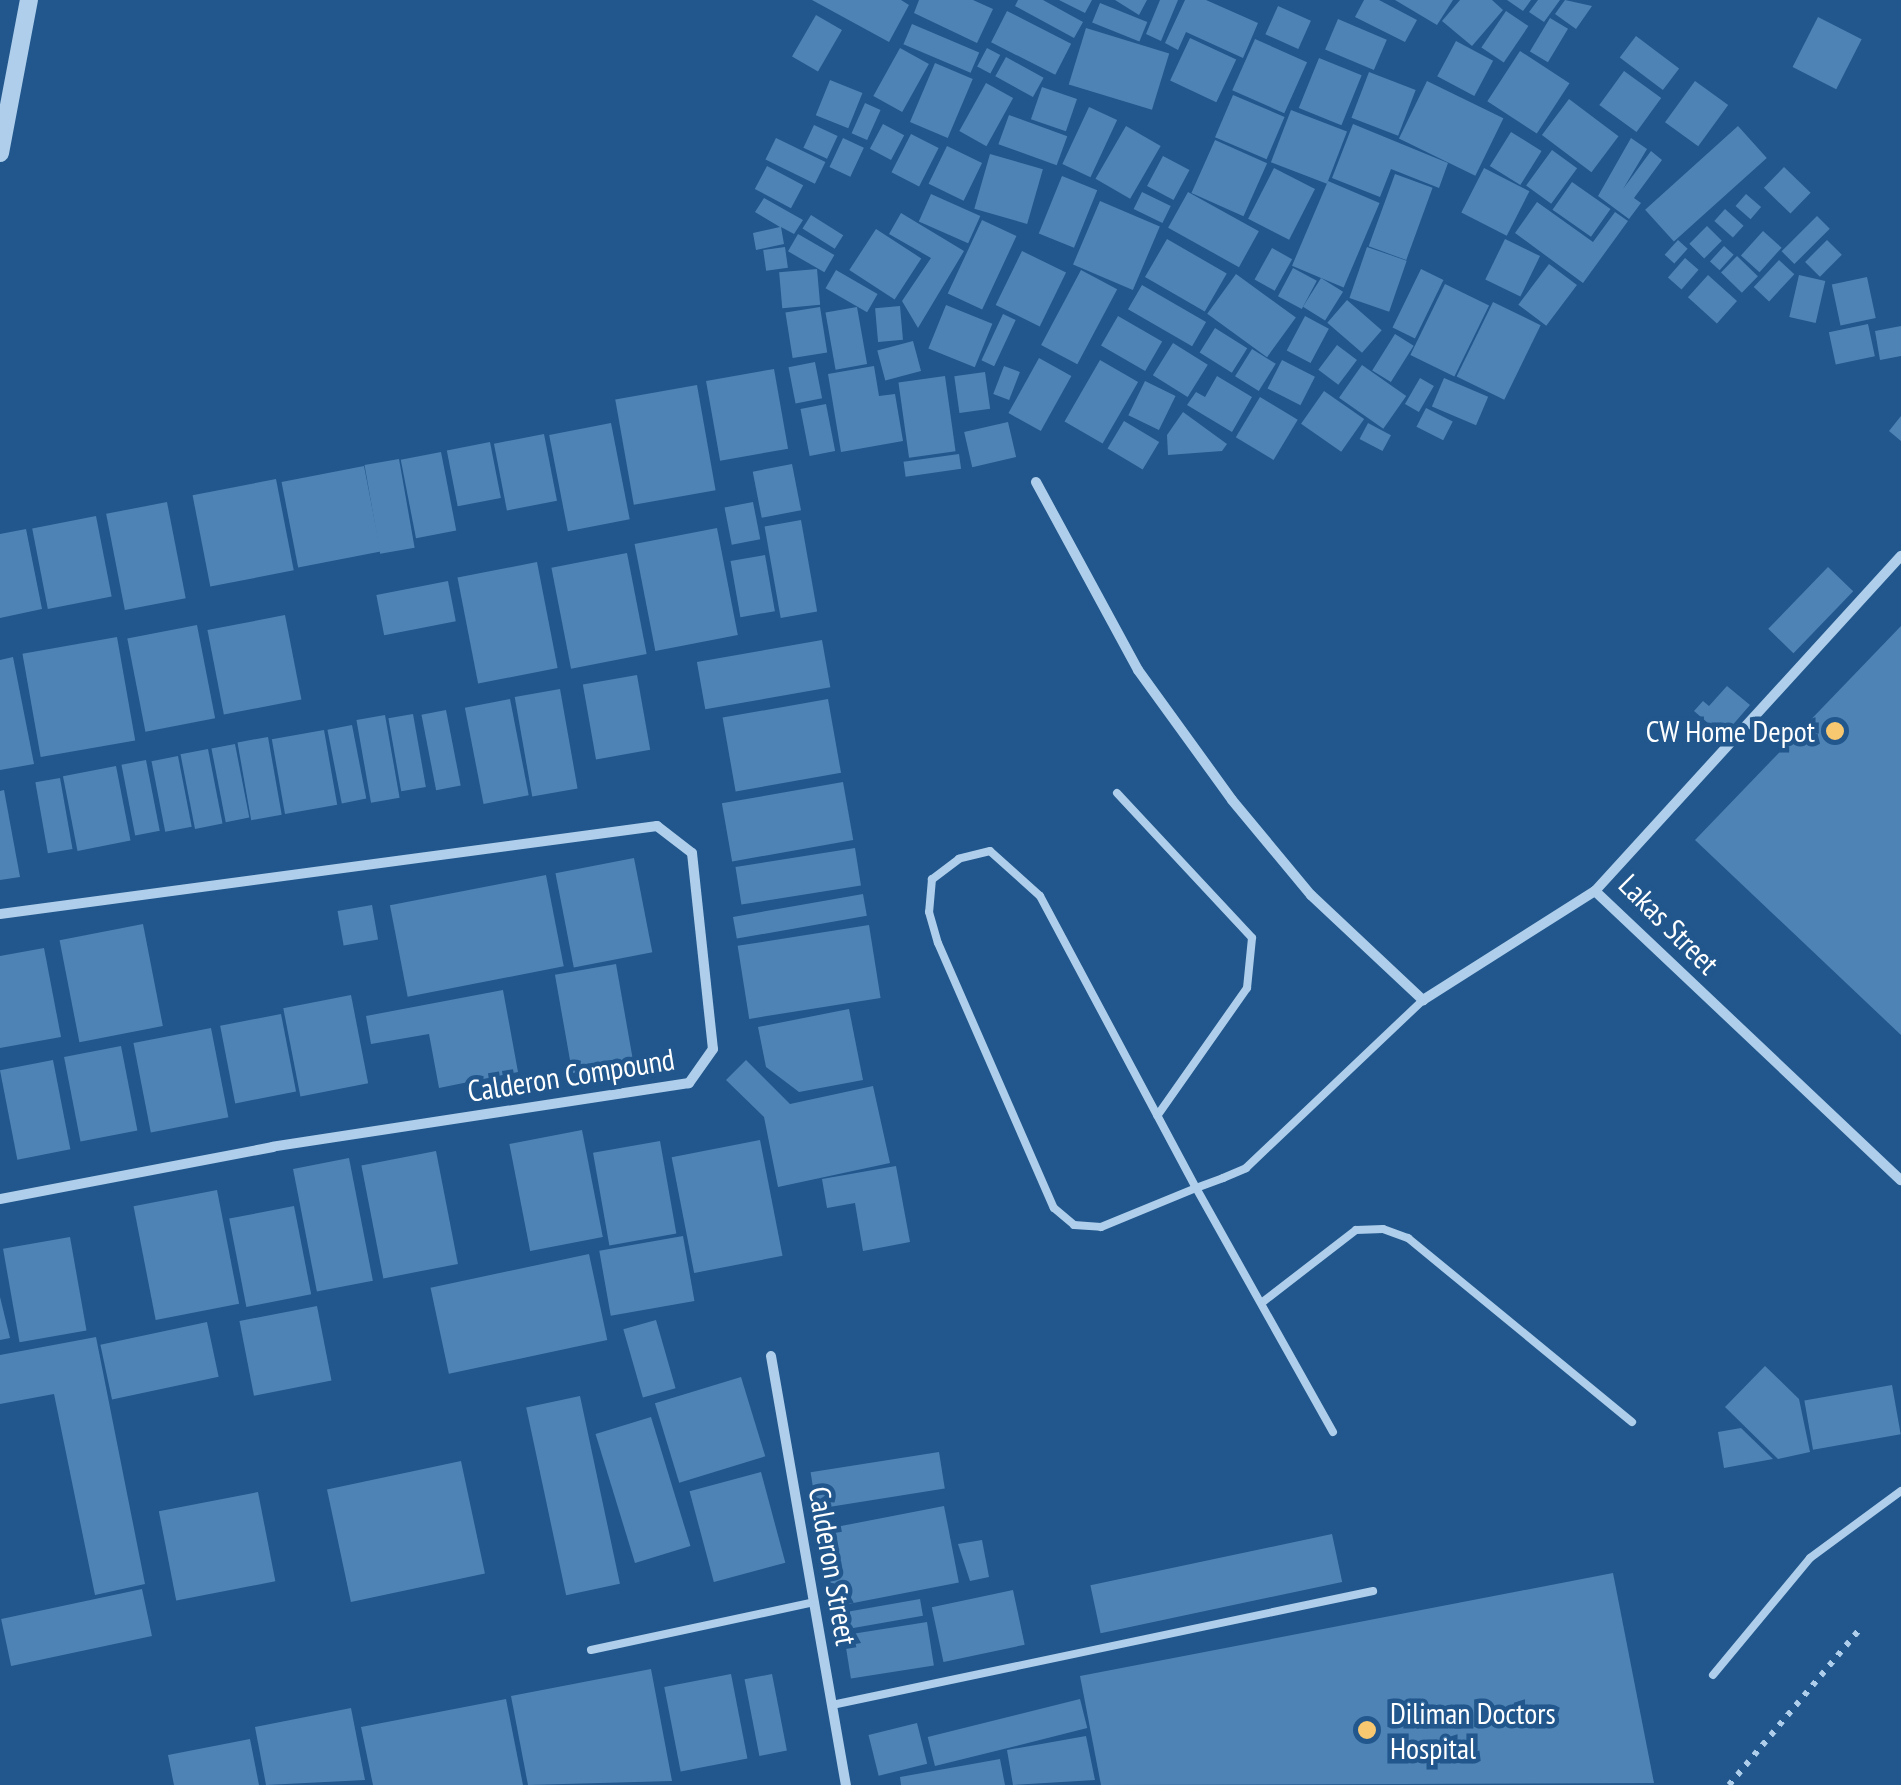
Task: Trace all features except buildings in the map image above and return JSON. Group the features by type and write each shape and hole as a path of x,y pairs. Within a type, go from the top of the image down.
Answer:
{"street":[{"path":"0,153 29,0"},
{"path":"1036,482 1138,670 1232,800 1311,894 1422,1000 1594,891"},
{"name":"Lakas Street","path":"1901,556 1594,891 1901,1180"},
{"name":"Calderon Compound","path":"0,914 657,826 692,853 714,1049 689,1084 273,1148 0,1199"},
{"name":"Calderon Street","path":"771,1356 846,1785"}],"lane":[{"path":"1117,793 1252,938 1248,988 1157,1116"},
{"path":"1333,1432 1264,1301 1196,1188 1040,896 1018,871 990,851 959,859 932,879 929,912 938,943 1054,1208 1074,1225 1101,1226 1196,1188 1246,1168 1270,1150 1422,1000"},
{"path":"1264,1301 1356,1230 1383,1228 1408,1238 1632,1422"},
{"path":"1713,1675 1810,1558 1901,1492"},
{"path":"832,1706 1373,1591"},
{"path":"591,1650 814,1602"}],"path":[{"path":"1730,1785 1860,1630"}],"place":[{"name":"CW Home Depot","path":"1835,731"},
{"name":"Diliman Doctors Hospital","path":"1367,1730"}]}
